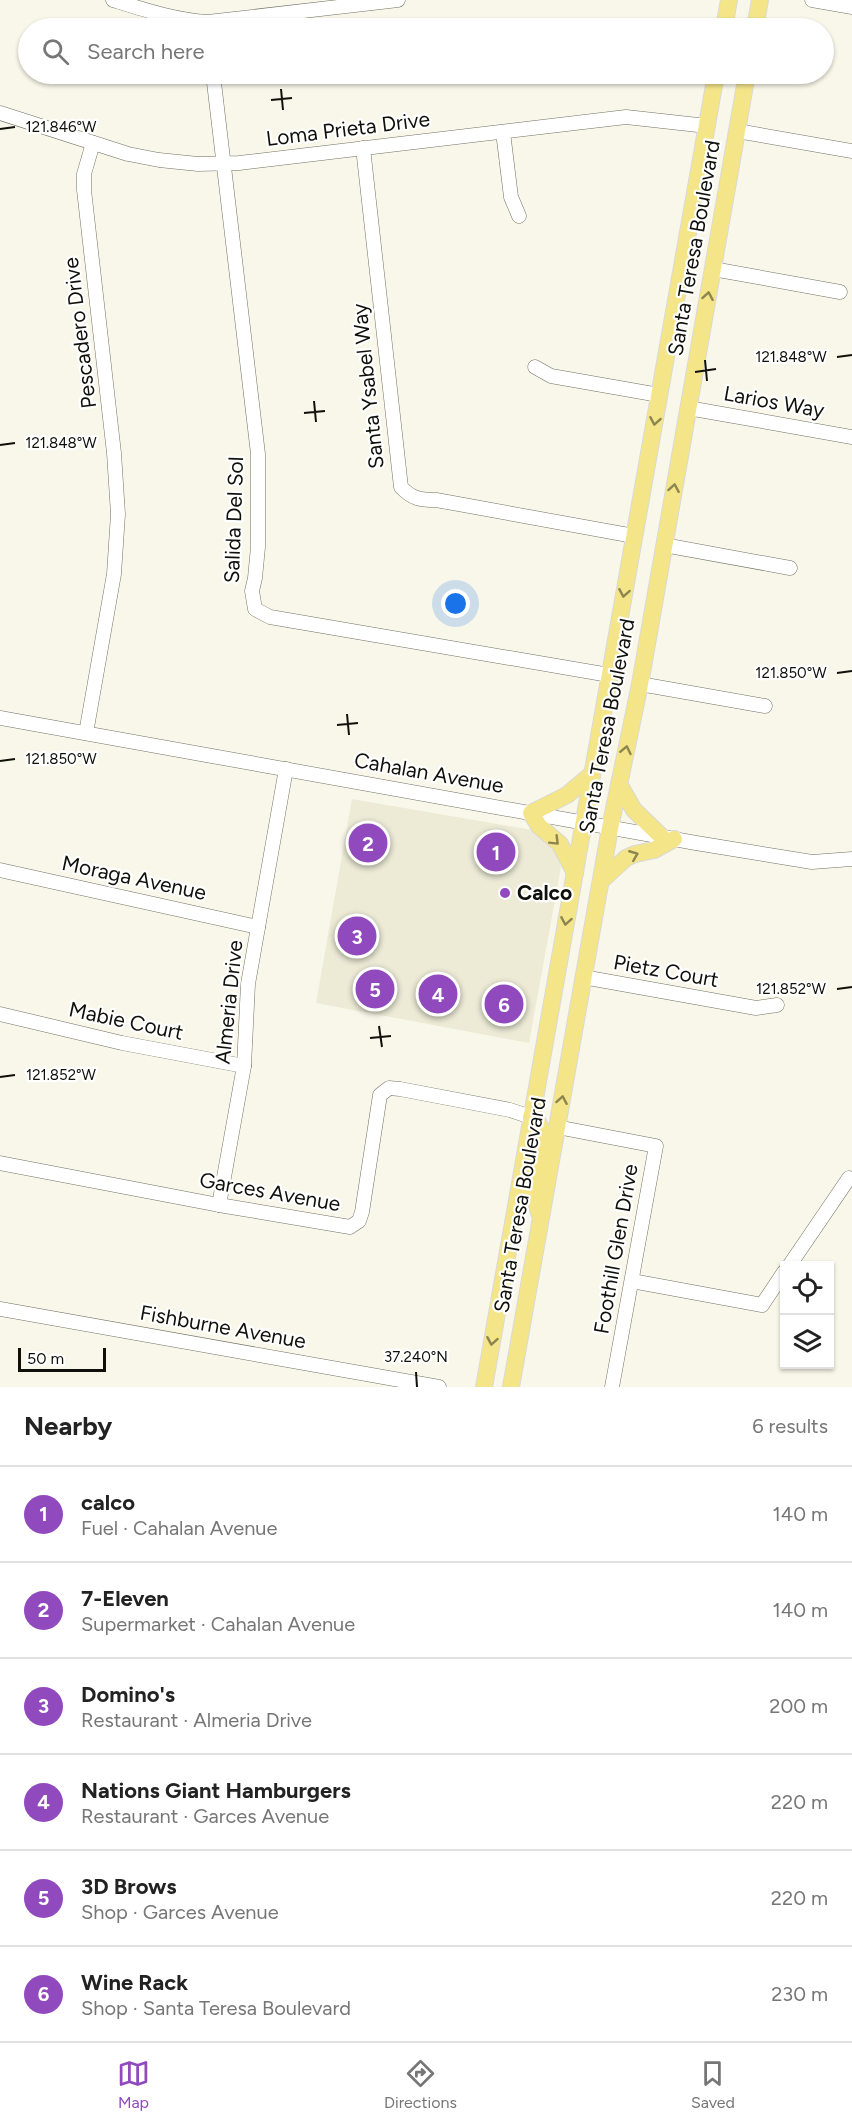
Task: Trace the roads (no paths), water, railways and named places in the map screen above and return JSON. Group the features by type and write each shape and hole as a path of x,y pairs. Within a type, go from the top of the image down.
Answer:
{"main road":[{"path":"726,18 729,0"},
{"path":"757,18 760,0"},
{"name":"Santa Teresa Boulevard","path":"484,1387 714,84"},
{"name":"Santa Teresa Boulevard","path":"511,1387 610,828 640,684 745,84"},
{"path":"574,873 560,844 539,826 531,813 567,795 592,774"},
{"path":"601,881 626,858 654,850 668,838 634,810 619,784"},
{"path":"531,1117 538,1122 542,1131 533,1191 539,1208 540,1220"}],"street":[{"path":"113,0 175,18"},
{"path":"261,18 398,0"},
{"path":"812,0 852,7"},
{"name":"Salida Del Sol","path":"214,84 258,454 258,547 252,591 255,609 270,617 609,675"},
{"name":"Loma Prieta Drive","path":"0,113 128,154 198,164 363,148 626,117 707,126"},
{"path":"737,131 852,151"},
{"path":"503,132 511,197 519,216"},
{"name":"Pescadero Drive","path":"86,734 114,574 118,514 114,453 84,190 84,174 93,142"},
{"name":"Santa Ysabel Way","path":"363,148 401,487 410,497 422,500 436,500 634,536"},
{"path":"713,269 840,291"},
{"path":"535,367 552,376 659,395"},
{"name":"Larios Way","path":"688,408 852,437"},
{"path":"664,545 790,568"},
{"path":"640,684 765,706"},
{"name":"Cahalan Avenue","path":"0,718 812,862 852,859"},
{"name":"Almeria Drive","path":"219,1205 244,1066 248,984 285,769"},
{"name":"Moraga Avenue","path":"0,870 258,927"},
{"name":"Pietz Court","path":"583,977 756,1008 777,1005"},
{"name":"Mabie Court","path":"0,1014 122,1043 244,1066"},
{"name":"Garces Avenue","path":"0,1163 219,1205 350,1227 359,1221 362,1212 380,1095 389,1088 510,1110 531,1117"},
{"name":"Foothill Glen Drive","path":"557,1127 656,1146 612,1387"},
{"path":"792,1261 849,1178"},
{"path":"632,1281 762,1305 780,1278"},
{"name":"Fishburne Avenue","path":"0,1309 388,1383 438,1387"}],"place":[{"name":"7-Eleven","path":"368,843"},
{"name":"calco","path":"496,852"},
{"name":"Calco","path":"505,893"},
{"name":"Domino's","path":"357,936"},
{"name":"3D Brows","path":"375,989"},
{"name":"Nations Giant Hamburgers","path":"438,994"},
{"name":"Wine Rack","path":"504,1004"}]}
